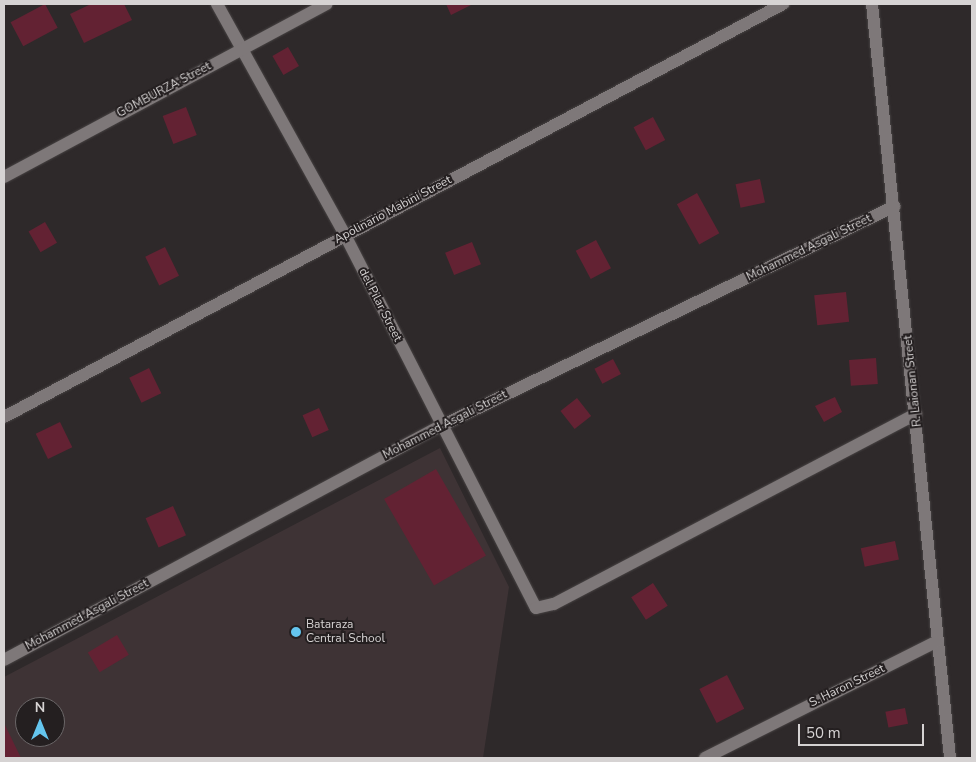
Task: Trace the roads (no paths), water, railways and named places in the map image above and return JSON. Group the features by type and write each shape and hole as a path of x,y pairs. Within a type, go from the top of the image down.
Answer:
{"street":[{"name":"del Pilar Street","path":"217,4 345,235 441,426 538,609 916,414"},
{"name":"GOMBURZA Street","path":"4,177 326,4"},
{"name":"Apolinario Mabini Street","path":"4,417 783,4"},
{"name":"R. Laionan Street","path":"872,4 916,414 936,642 950,758"},
{"name":"Mohammed Asgali Street","path":"4,660 441,426 894,206"},
{"name":"S. Haron Street","path":"705,758 936,642"}],"place":[{"name":"Bataraza Central School","path":"296,632"}]}
